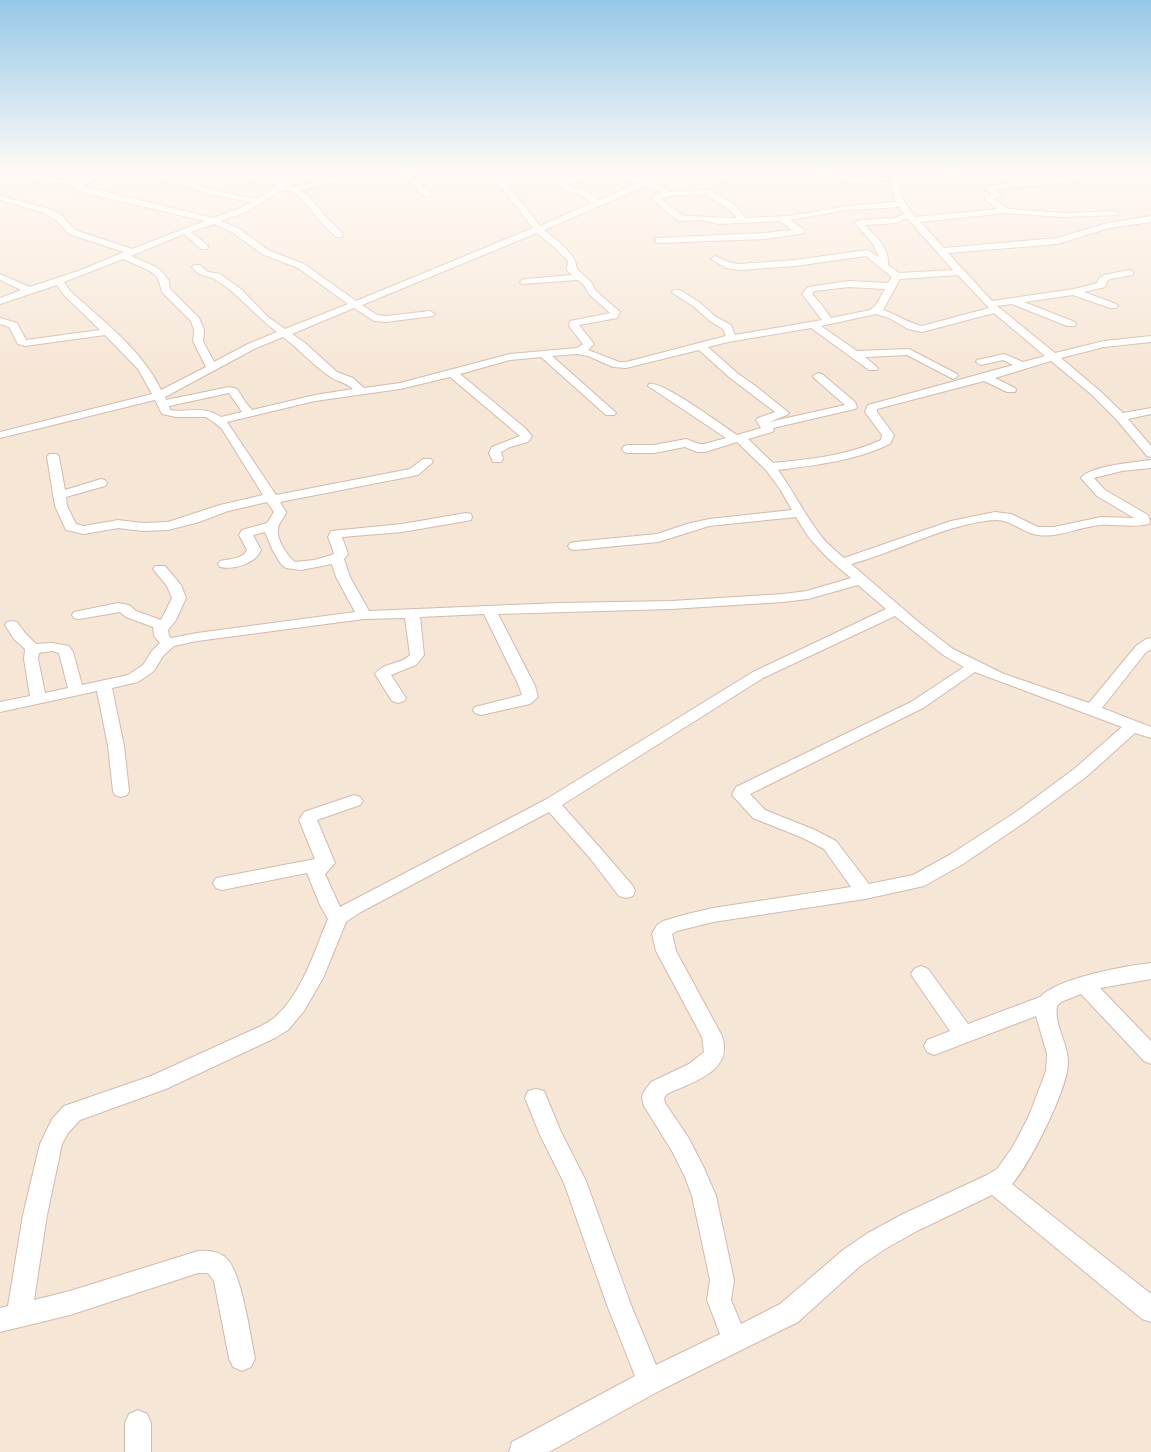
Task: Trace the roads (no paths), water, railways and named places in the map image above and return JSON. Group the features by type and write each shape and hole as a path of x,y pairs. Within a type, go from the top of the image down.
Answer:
{"street":[{"path":"87,238 128,254 159,274 164,281 165,290 196,320 199,330 198,341 211,367"},
{"path":"0,301 59,281 166,238"},
{"path":"193,238 204,247"},
{"path":"245,238 264,252 301,266 374,318 380,319 430,314"},
{"path":"160,400 211,367 252,346 355,303 437,272 517,238"},
{"path":"548,238 572,261 572,270 588,284 592,292 616,314 610,318 574,323 574,326 589,344 580,351"},
{"path":"659,240 718,238"},
{"path":"872,238 882,250 885,258 884,265"},
{"path":"930,238 993,307 1026,336 1087,385 1120,417 1151,453"},
{"path":"942,251 1058,241 1069,238"},
{"path":"715,259 729,266 740,267 795,263 867,253 897,276 960,272"},
{"path":"196,267 203,273 217,276 238,291 266,319 301,345 333,374 348,380 362,392"},
{"path":"219,421 315,398 400,386 452,373 494,360 542,353 580,351 623,366 732,339 813,325 877,311 896,318 912,327 922,329 969,317 993,307 1014,301 1074,292 1102,285 1102,280 1107,277 1129,274"},
{"path":"877,311 897,276"},
{"path":"0,277 30,291"},
{"path":"525,282 579,277"},
{"path":"59,281 67,293 106,332 130,353 142,367 166,412 176,414 209,414 226,427 280,512 271,530 275,542 287,563 292,566 303,566 337,558 341,554 335,537 336,534 402,528 466,517"},
{"path":"828,321 818,306 808,297 807,294 810,289 849,284 890,286"},
{"path":"677,292 692,301 713,319 727,326 732,339"},
{"path":"1074,292 1113,306"},
{"path":"1014,301 1071,324"},
{"path":"0,321 13,324 22,342 25,343 106,332"},
{"path":"813,325 873,368"},
{"path":"770,467 837,457 880,446 886,442 888,435 871,412 872,407 1104,344 1151,339"},
{"path":"628,448 654,449 686,443 697,448 705,448 768,430 762,419 783,413 754,388 733,374 701,346"},
{"path":"855,354 909,352 953,376"},
{"path":"542,353 610,413"},
{"path":"981,362 1004,357 1022,366"},
{"path":"452,373 475,390 526,436 524,440 506,445 496,450 495,453 497,459"},
{"path":"766,427 851,407 851,404 846,398 818,376"},
{"path":"985,377 1012,390"},
{"path":"653,386 665,392 737,439 770,467 818,543 860,580 948,652 999,677 1151,733"},
{"path":"0,436 160,400 229,390 233,391 241,406 250,414"},
{"path":"1120,417 1151,411"},
{"path":"53,457 61,506 68,523 71,527 84,530 118,524 143,527 168,526 194,519 224,508 414,472 426,462"},
{"path":"841,563 886,550 945,528 995,516 1007,517 1034,530 1040,531 1055,530 1101,522 1144,521 1143,518 1101,493 1087,478 1096,473 1122,467 1151,464"},
{"path":"59,495 100,484"},
{"path":"575,546 658,538 704,523 800,513"},
{"path":"225,564 248,558 253,555 254,550 246,535 247,533 272,526"},
{"path":"337,558 343,577 364,615"},
{"path":"160,569 174,585 179,598 170,620 160,630"},
{"path":"0,706 133,679 148,668 157,654 169,643 197,637 364,615 733,603 808,595 860,580"},
{"path":"78,615 102,609 118,607 124,608 131,614 160,625 160,636 162,640 169,643"},
{"path":"481,710 524,701 530,697 527,686 489,610"},
{"path":"242,1358 226,1279 221,1269 215,1263 208,1261 190,1265 70,1303 10,1318 51,1144 60,1126 72,1113 158,1083 268,1032 281,1024 297,1005 313,978 338,918 352,908 551,804 758,675 896,610"},
{"path":"398,698 384,674 389,669 415,660 417,655 412,613"},
{"path":"12,625 19,636 32,649 31,659 38,699"},
{"path":"1092,710 1141,649 1151,642"},
{"path":"32,649 52,647 64,649 76,691"},
{"path":"865,892 830,845 809,834 759,814 741,795 742,791 917,705 953,682 974,666"},
{"path":"104,686 115,740 121,791"},
{"path":"735,1340 719,1300 722,1280 704,1196 696,1175 680,1144 655,1106 653,1098 654,1093 659,1088 698,1069 709,1061 714,1056 715,1046 712,1036 666,951 662,934 664,930 670,926 713,915 865,892 918,881 957,859 1022,816 1080,773 1132,727"},
{"path":"326,863 326,858 311,828 309,818 314,814 354,801"},
{"path":"551,804 595,853 626,891"},
{"path":"326,863 316,871 316,874 329,905 338,918"},
{"path":"222,883 326,863"},
{"path":"934,1046 1047,1003 1052,997 1061,993 1123,974 1151,971"},
{"path":"921,974 964,1034"},
{"path":"1085,985 1151,1055"},
{"path":"522,1452 650,1382 789,1313 808,1299 835,1273 856,1256 881,1239 994,1183 1005,1176 1018,1157 1038,1120 1058,1063 1057,1051 1048,1024 1046,1010 1047,1003"},
{"path":"536,1098 551,1135 575,1181 616,1298 650,1382"},
{"path":"994,1183 1151,1310"},
{"path":"138,1423 138,1452"}]}
